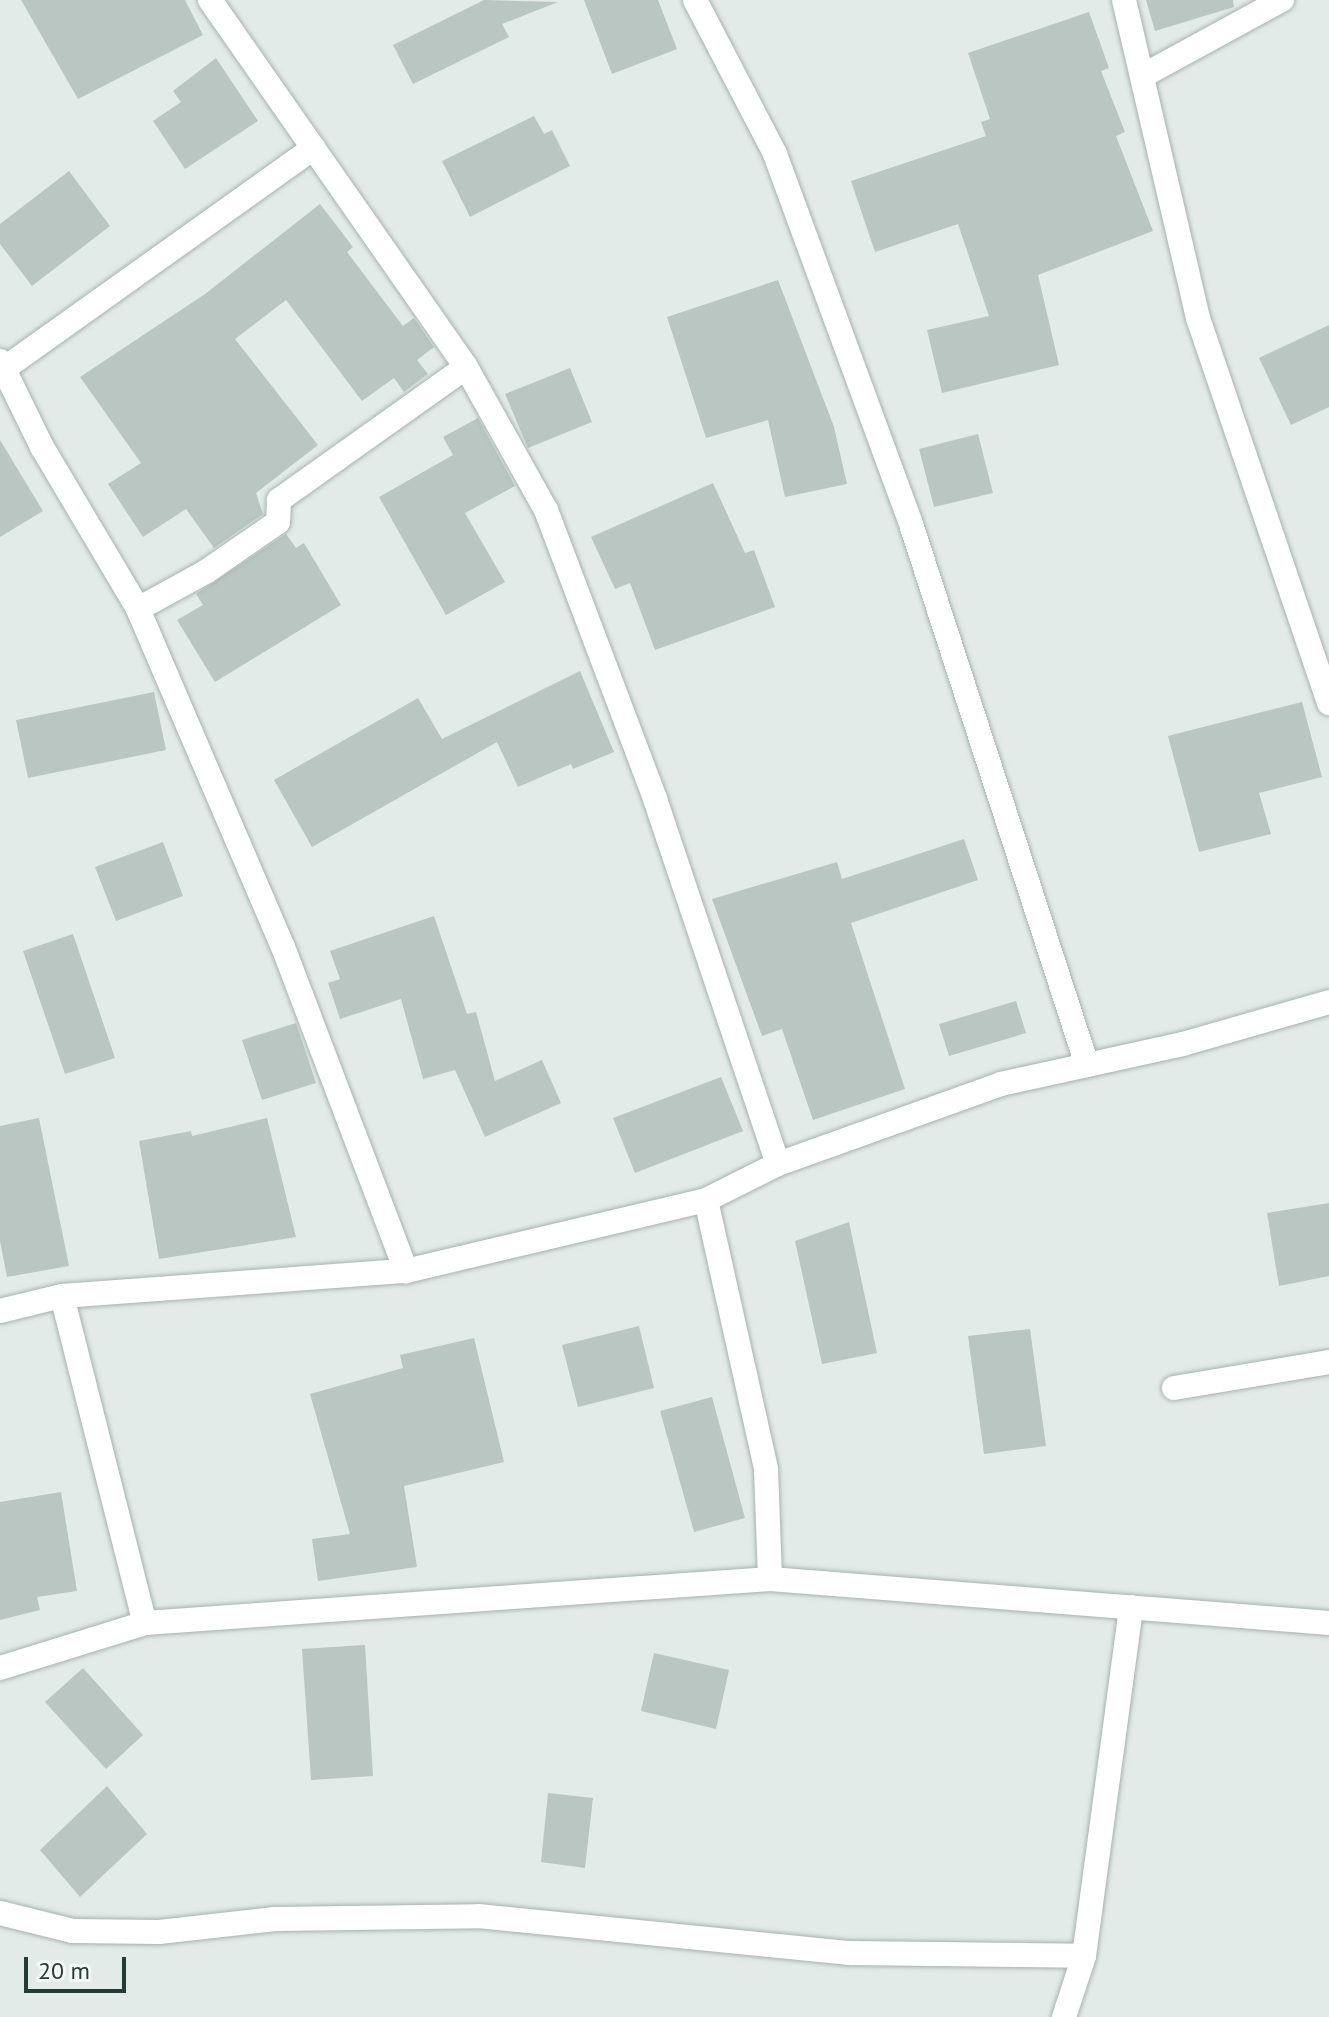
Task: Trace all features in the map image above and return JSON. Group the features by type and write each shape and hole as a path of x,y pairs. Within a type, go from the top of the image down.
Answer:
{"street":[{"path":"210,0 466,367 546,510 655,799 778,1164"},
{"path":"695,0 775,154 911,524 1087,1065"},
{"path":"1124,0 1146,74 1198,318 1329,703"},
{"path":"1146,74 1282,0"},
{"path":"313,148 2,364 42,447 138,609 283,947 406,1271"},
{"path":"138,609 207,571 278,522 279,500 466,367"},
{"path":"0,1311 62,1296 406,1271 706,1200 778,1164 1001,1084 1087,1065 1329,1002"},
{"path":"706,1200 766,1469 770,1579"},
{"path":"62,1296 145,1623"},
{"path":"1174,1388 1329,1362"},
{"path":"0,1668 145,1623 770,1579 1329,1623"},
{"path":"1064,2017 1084,1956 1131,1607"},
{"path":"0,1913 73,1931 159,1932 275,1919 478,1916 850,1953 1084,1956"}],"building":[{"path":"21,0 185,0 203,35 78,99"},
{"path":"484,0 558,2 502,24 509,37 413,84 393,45"},
{"path":"584,0 658,0 677,49 612,74"},
{"path":"1146,0 1233,0 1234,7 1155,31"},
{"path":"1089,12 1109,68 1101,71 1125,132 1116,136 1153,231 1038,275 1059,365 942,393 927,330 989,316 958,224 875,252 851,181 986,136 981,122 990,119 968,53"},
{"path":"216,58 258,121 185,169 153,121 181,102 173,91"},
{"path":"534,116 544,134 552,130 570,166 470,217 442,161"},
{"path":"69,171 110,226 32,286 0,244 0,224"},
{"path":"320,204 353,247 347,252 403,326 414,318 434,347 417,360 428,374 404,392 394,378 362,401 286,300 235,339 318,445 256,493 263,514 214,548 186,509 143,537 108,484 141,463 80,377 205,294"},
{"path":"778,280 834,427 847,484 785,497 768,420 706,438 667,317"},
{"path":"1329,325 1329,407 1291,425 1259,358"},
{"path":"570,368 592,422 528,448 505,394"},
{"path":"478,418 515,486 465,513 505,582 446,615 379,497 453,455 443,437"},
{"path":"978,434 993,493 934,507 919,449"},
{"path":"0,440 43,511 0,537"},
{"path":"713,483 745,553 754,550 775,607 655,650 630,583 615,589 591,537"},
{"path":"286,534 296,548 304,543 341,605 215,682 177,620 203,605 196,594"},
{"path":"580,671 614,752 573,769 571,764 518,787 497,742 312,847 274,780 418,698 442,739"},
{"path":"154,692 166,750 28,778 16,720"},
{"path":"1302,702 1322,777 1259,793 1271,834 1199,852 1168,736"},
{"path":"964,839 978,880 851,923 905,1089 813,1120 782,1029 762,1036 712,899 837,862 842,879"},
{"path":"163,842 183,896 116,921 95,867"},
{"path":"434,916 467,1014 476,1012 495,1081 542,1060 561,1103 485,1137 455,1070 423,1079 401,999 340,1019 328,983 340,979 330,951"},
{"path":"73,934 115,1058 65,1074 23,951"},
{"path":"1016,1001 1026,1033 949,1056 939,1024"},
{"path":"296,1023 316,1083 262,1100 242,1040"},
{"path":"721,1077 743,1131 635,1173 613,1118"},
{"path":"39,1118 69,1266 7,1277 0,1241 0,1126"},
{"path":"267,1118 296,1237 159,1259 139,1141 191,1131 192,1136"},
{"path":"1329,1203 1329,1276 1279,1286 1267,1213"},
{"path":"849,1222 877,1353 822,1364 795,1241"},
{"path":"639,1326 654,1388 578,1407 562,1345"},
{"path":"1030,1329 1046,1446 984,1454 968,1336"},
{"path":"474,1338 504,1462 404,1486 417,1567 318,1581 312,1539 350,1534 310,1394 403,1368 400,1355"},
{"path":"712,1397 745,1518 694,1532 660,1411"},
{"path":"61,1492 77,1591 37,1597 40,1610 0,1620 0,1502"},
{"path":"365,1645 373,1776 311,1780 302,1649"},
{"path":"654,1653 729,1670 716,1729 641,1711"},
{"path":"83,1668 143,1735 106,1769 45,1702"},
{"path":"107,1786 147,1834 80,1897 40,1850"},
{"path":"548,1793 593,1798 585,1868 541,1862"}]}
